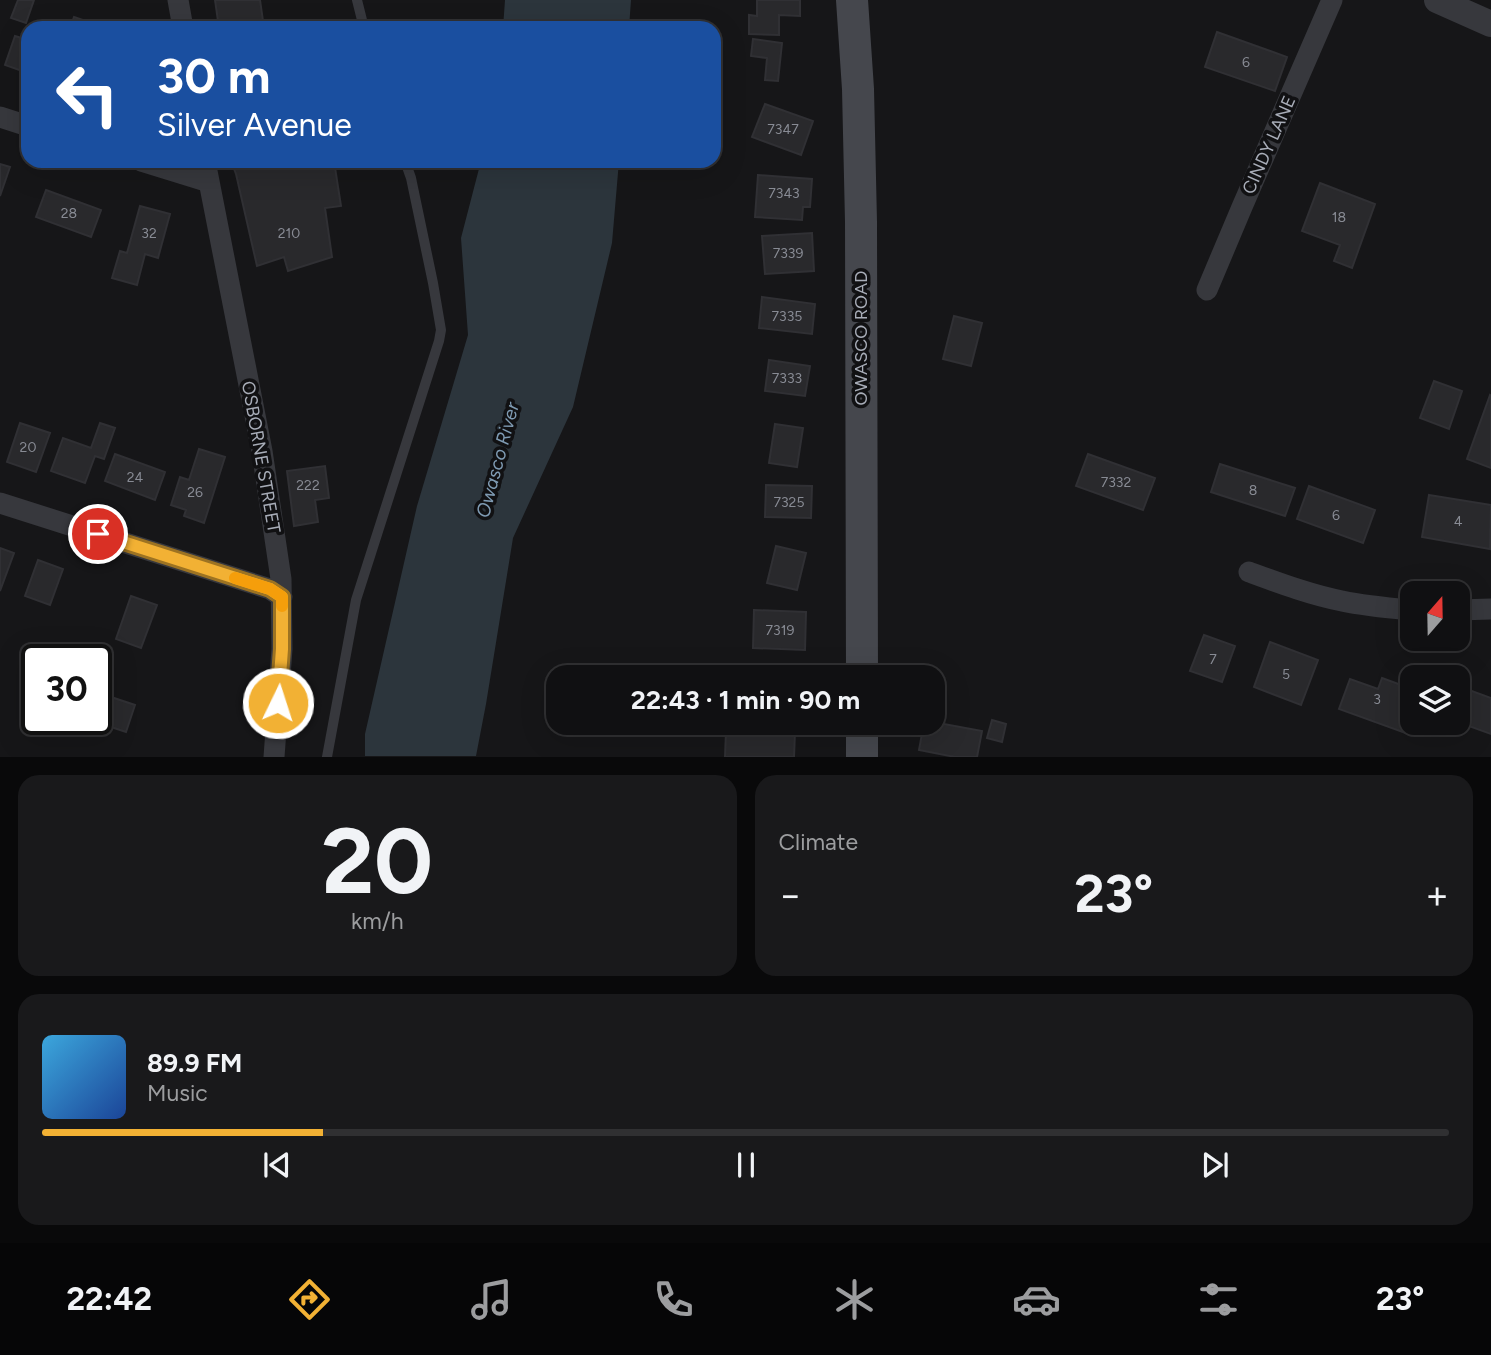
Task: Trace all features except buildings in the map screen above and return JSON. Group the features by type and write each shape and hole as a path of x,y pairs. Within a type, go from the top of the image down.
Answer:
{"main road":[{"name":"OWASCO ROAD","path":"852,0 858,89 860,208 862,665"},
{"path":"862,735 862,757"}],"street":[{"path":"178,0 182,21"},
{"name":"CINDY LANE","path":"1207,290 1332,0"},
{"path":"1437,0 1491,24"},
{"path":"0,117 21,124"},
{"path":"183,168 207,172"},
{"name":"OSBORNE STREET","path":"207,172 262,451 281,579 282,649 274,757"},
{"path":"0,503 270,589 282,597"},
{"path":"1249,572 1341,601 1400,609"},
{"path":"1470,610 1491,609"}],"lane":[{"path":"357,0 362,21"},
{"path":"327,757 356,600 439,341 440,330 433,282 407,168"}],"water":[{"path":"505,0 631,0 630,21 504,21"},
{"name":"Owasco River","path":"479,168 618,168 612,243 573,407 513,538 476,756 365,756 365,734 417,506 468,335 461,238"}],"slow traffic":[{"path":"235,578 270,589 282,597 282,606"}],"route":[{"path":"98,534 270,589 282,597 278,703"}]}
